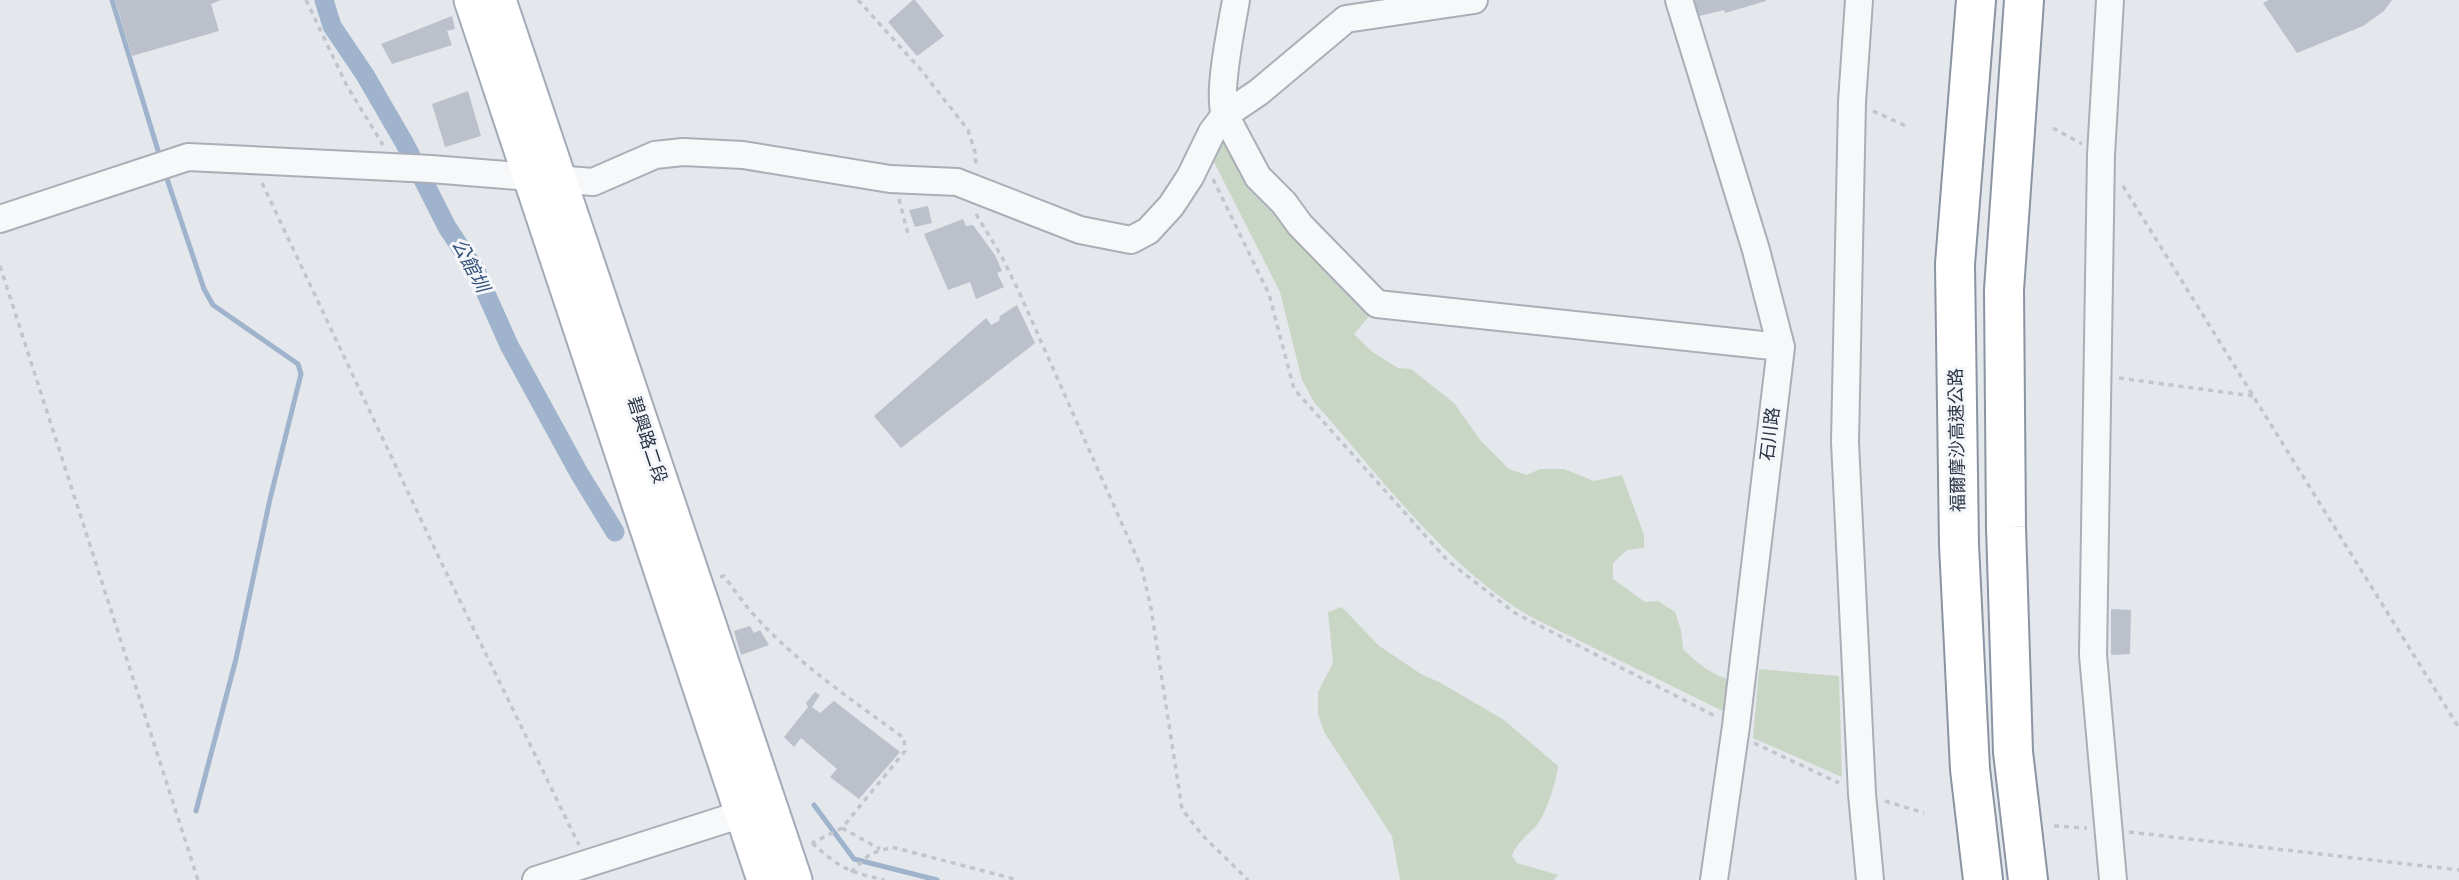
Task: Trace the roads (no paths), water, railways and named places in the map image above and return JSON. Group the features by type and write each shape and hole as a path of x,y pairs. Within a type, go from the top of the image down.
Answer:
{"highway":[{"name":"福爾摩沙高速公路","path":"1976,0 1955,264 1959,545 1970,769 1983,880"},
{"path":"2024,0 2004,290 2006,527 2013,752 2028,880"}],"main road":[{"name":"碧興路二段","path":"471,0 546,178 694,583 795,880"},
{"name":"碧興路二段","path":"499,0 546,178 764,880"}],"street":[{"path":"1236,0 1222,107 1225,115 1258,177 1284,203 1300,225 1377,304 1781,347"},
{"path":"0,219 188,157 593,182 655,155 682,152 743,155 897,179 967,186 1080,230 1131,240 1149,231 1171,206 1190,177 1212,132 1225,115 1259,92 1346,19 1474,0"},
{"name":"石川路","path":"1678,0 1756,250 1781,347 1714,880"},
{"path":"1859,0 1852,102 1845,442 1862,794 1870,880"},
{"path":"2110,0 2101,155 2093,655 2113,880"},
{"path":"536,880 742,814 778,828"}],"waterway":[{"path":"112,0 160,157"},
{"name":"公館圳","path":"324,0 332,26 365,75 405,144 447,227 476,271 509,345 579,473 615,532"},
{"path":"165,173 204,289 213,305 298,364 301,374 270,499 236,659 196,811"},
{"path":"814,805 854,859 937,880"}]}
